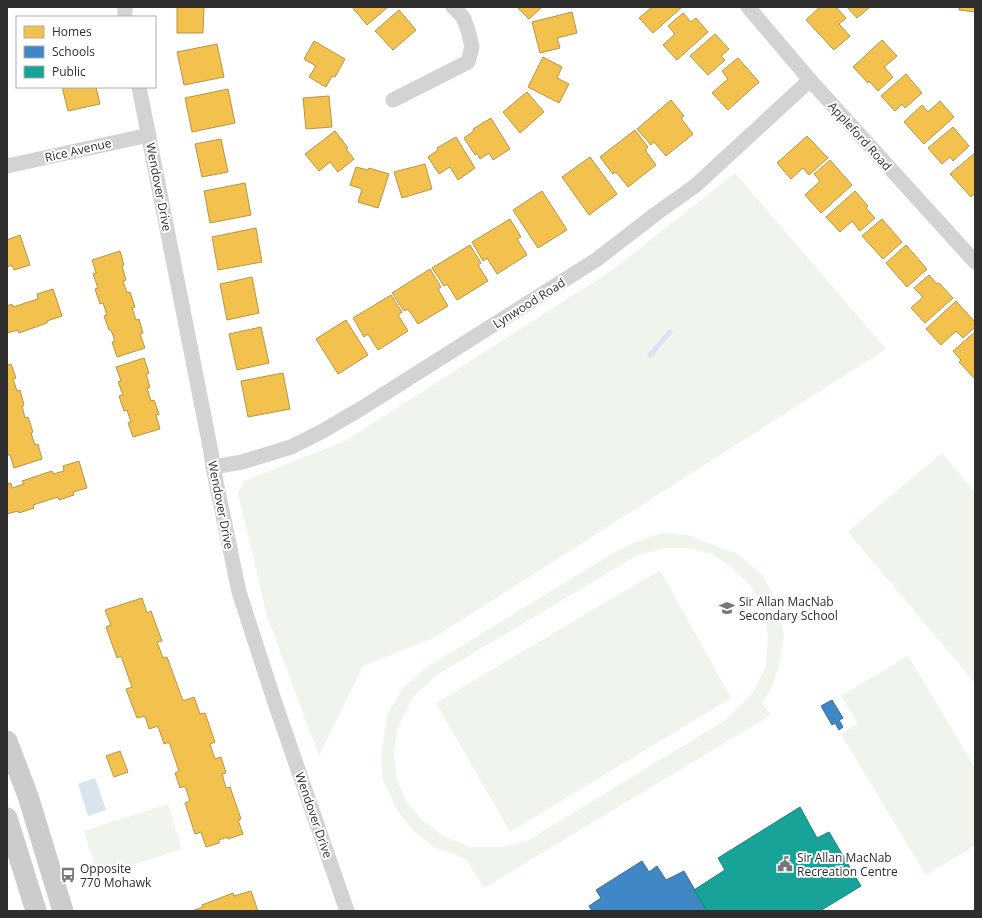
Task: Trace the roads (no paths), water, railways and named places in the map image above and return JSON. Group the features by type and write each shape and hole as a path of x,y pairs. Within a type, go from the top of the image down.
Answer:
{"main road":[{"path":"7,740 28,796 63,911"},
{"path":"7,818 36,911"}],"street":[{"path":"393,100 468,62 472,47 468,30 463,17 453,7"},
{"name":"Appleford Road","path":"753,9 810,80 972,254"},
{"name":"Lynwood Road","path":"213,467 242,462 291,447 321,432 362,408 596,260 695,186 810,80"},
{"name":"Wendover Drive","path":"139,88 210,444 213,467 239,592 274,700 347,911"},
{"name":"Rice Avenue","path":"7,166 149,134"}],"waterway":[{"path":"650,355 670,332"}],"place":[{"name":"Sir Allan MacNab Secondary School","path":"727,608"},
{"name":"Sir Allan MacNab Recreation Centre","path":"785,864"},
{"name":"Opposite 770 Mohawk","path":"68,875"}]}
